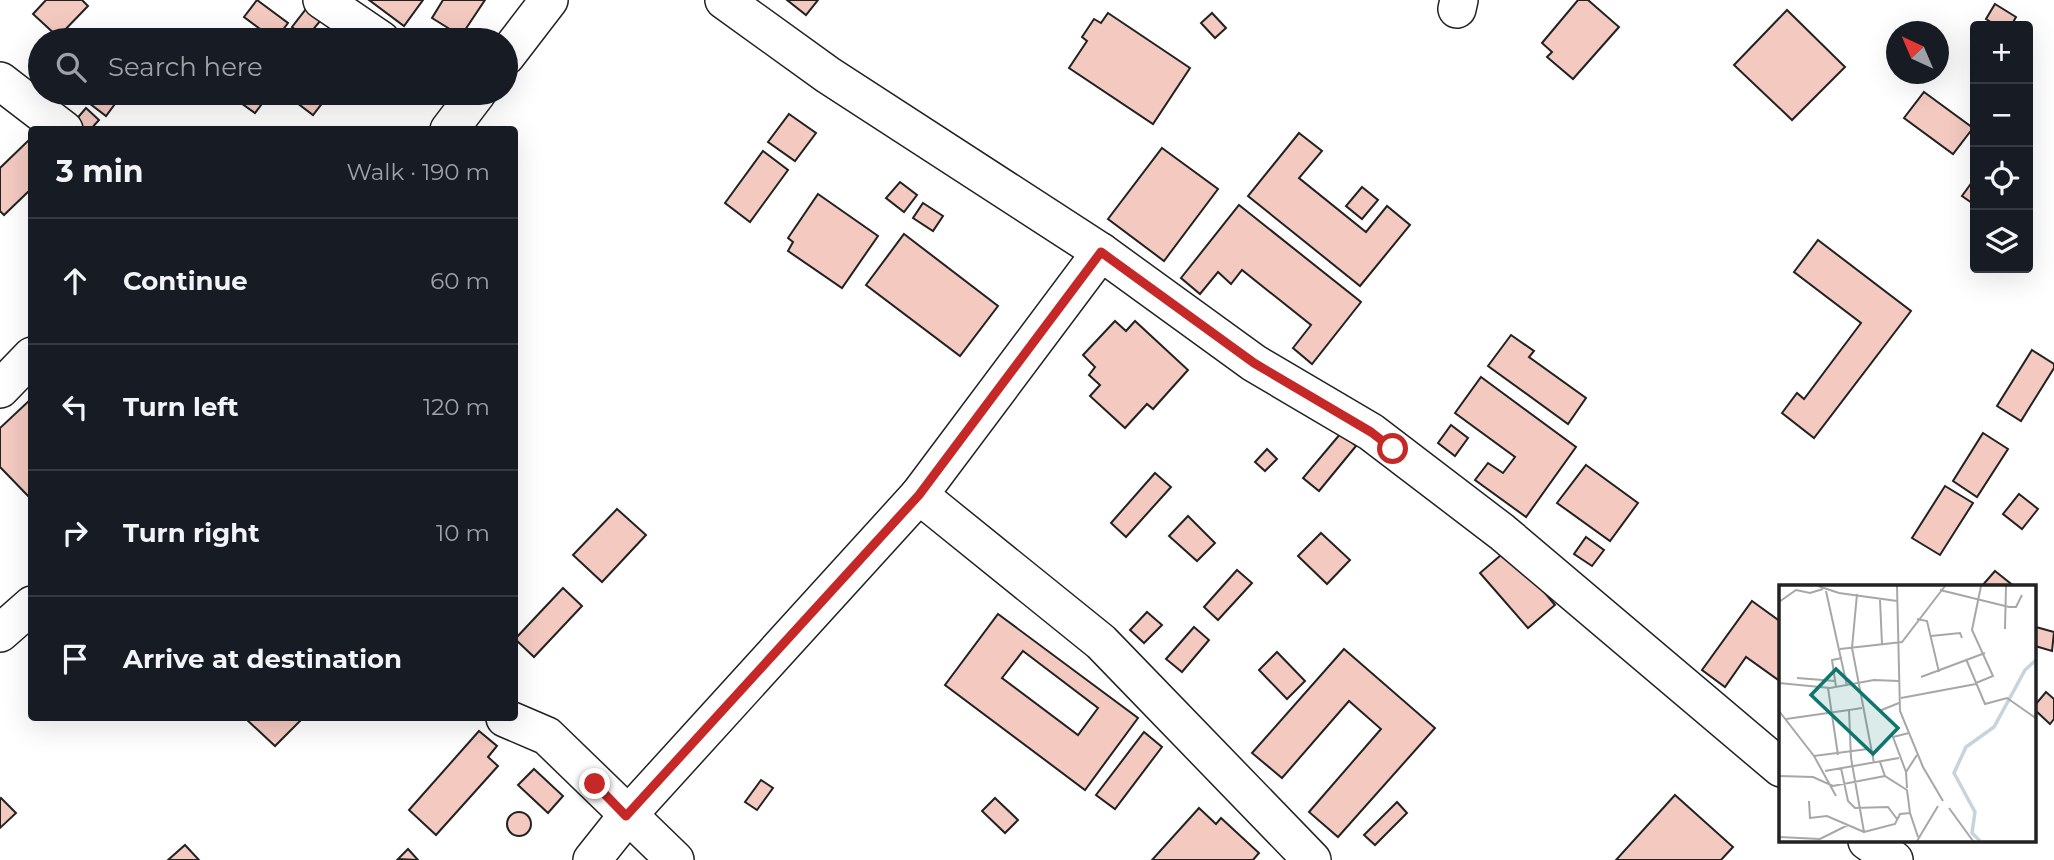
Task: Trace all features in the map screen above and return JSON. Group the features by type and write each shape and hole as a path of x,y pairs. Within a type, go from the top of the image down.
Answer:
{"street":[{"path":"322,0 363,28"},
{"path":"518,40 549,0"},
{"path":"724,0 828,75 1101,252 1254,363 1382,441 1502,532 1779,766"},
{"path":"0,81 28,102"},
{"path":"31,105 59,126"},
{"path":"592,860 626,816 919,495 1101,252"},
{"path":"0,389 28,360"},
{"path":"919,495 1101,642 1312,860"},
{"path":"0,633 28,608"},
{"path":"512,721 547,736 626,816 675,860"}],"building":[{"path":"46,0 82,0 88,6 67,28 48,28 33,14"},
{"path":"257,0 288,23 284,28 259,28 244,17"},
{"path":"369,0 423,0 404,26"},
{"path":"443,0 485,0 466,28 448,28 432,18"},
{"path":"787,0 818,0 806,15"},
{"path":"1578,0 1588,0 1619,27 1573,79 1547,57 1552,52 1542,43"},
{"path":"1995,4 2016,17 2014,21 1986,19"},
{"path":"306,9 321,20 314,28 292,27"},
{"path":"1787,10 1845,67 1792,120 1734,65"},
{"path":"1108,13 1190,68 1153,124 1069,68 1087,41 1082,37 1094,19 1101,23"},
{"path":"1212,13 1226,28 1215,38 1201,23"},
{"path":"1924,92 1970,126 1970,132 1953,154 1904,118"},
{"path":"92,105 114,105 106,116"},
{"path":"244,105 261,105 255,113"},
{"path":"300,105 321,105 313,115"},
{"path":"86,108 99,120 94,126 78,126 74,122"},
{"path":"789,114 816,133 795,161 768,142"},
{"path":"1299,133 1322,151 1299,178 1366,232 1387,206 1410,225 1360,286 1248,196"},
{"path":"28,141 28,192 4,215 0,211 0,168"},
{"path":"1162,148 1218,189 1164,261 1108,219"},
{"path":"763,151 788,170 750,222 725,203"},
{"path":"900,182 917,195 904,212 886,198"},
{"path":"1970,185 1970,202 1962,196"},
{"path":"1362,187 1378,200 1362,219 1346,206"},
{"path":"818,194 878,236 842,288 788,251 793,242 788,238"},
{"path":"923,203 943,216 933,231 913,218"},
{"path":"1239,205 1361,302 1312,364 1293,348 1311,325 1242,270 1231,284 1218,272 1200,294 1181,278"},
{"path":"904,234 998,306 960,356 866,285"},
{"path":"1818,240 1911,311 1814,438 1782,413 1797,393 1804,399 1861,323 1794,272"},
{"path":"1115,321 1126,331 1135,321 1188,370 1153,409 1147,404 1125,428 1090,396 1100,385 1089,375 1095,367 1083,355"},
{"path":"1511,335 1534,351 1529,357 1586,398 1568,424 1488,366"},
{"path":"2032,350 2054,364 2054,368 2021,421 1997,406"},
{"path":"1481,377 1576,447 1526,517 1475,480 1488,463 1503,473 1515,457 1455,413"},
{"path":"28,402 28,496 0,467 0,428"},
{"path":"1451,425 1468,438 1455,456 1438,443"},
{"path":"1341,433 1356,446 1319,491 1303,478"},
{"path":"1983,433 2008,449 1977,497 1953,481"},
{"path":"1267,449 1277,459 1265,471 1255,462"},
{"path":"1586,465 1638,503 1610,541 1557,503"},
{"path":"1155,473 1171,487 1126,537 1111,523"},
{"path":"1945,486 1973,503 1940,555 1912,538"},
{"path":"2019,494 2038,509 2022,529 2003,514"},
{"path":"617,509 646,535 602,582 573,555"},
{"path":"1188,516 1215,543 1197,561 1169,536"},
{"path":"1321,533 1350,560 1327,584 1298,556"},
{"path":"1586,537 1604,550 1592,566 1574,554"},
{"path":"1508,549 1555,605 1528,628 1480,573"},
{"path":"1237,570 1252,583 1218,620 1204,607"},
{"path":"1995,571 2012,585 1983,585"},
{"path":"563,588 582,606 534,657 518,642 518,636"},
{"path":"1752,601 1779,621 1779,681 1746,657 1725,687 1702,670"},
{"path":"1147,612 1162,625 1144,643 1130,630"},
{"path":"998,614 1138,718 1085,790 945,685","holes":["1023,651 1098,708 1078,735 1002,678"]},
{"path":"1194,627 1209,640 1182,672 1166,659"},
{"path":"2036,627 2054,632 2052,651 2036,646"},
{"path":"1344,649 1435,728 1338,837 1309,812 1381,729 1349,701 1282,778 1252,753"},
{"path":"1277,652 1305,681 1287,699 1259,670"},
{"path":"2046,692 2054,699 2054,719 2050,724 2036,711 2036,704"},
{"path":"248,721 300,721 275,746"},
{"path":"479,731 497,746 488,757 498,766 436,835 409,810"},
{"path":"1144,732 1162,747 1115,809 1096,795"},
{"path":"534,769 563,796 548,813 518,785"},
{"path":"761,780 773,788 757,810 745,802"},
{"path":"1675,795 1733,847 1721,860 1616,860"},
{"path":"995,798 1018,820 1005,833 982,811"},
{"path":"0,799 16,813 0,828"},
{"path":"1397,802 1407,813 1375,845 1364,835"},
{"path":"1199,808 1216,824 1221,818 1259,853 1253,860 1152,860"},
{"path":"519,812 528,815 531,824 528,833 519,836 510,833 507,824 510,815"},
{"path":"185,845 199,860 168,860"},
{"path":"408,849 418,860 398,859"}],"route":[{"path":"595,784 626,816 919,495 1101,252 1254,363 1371,432 1393,449"}]}
